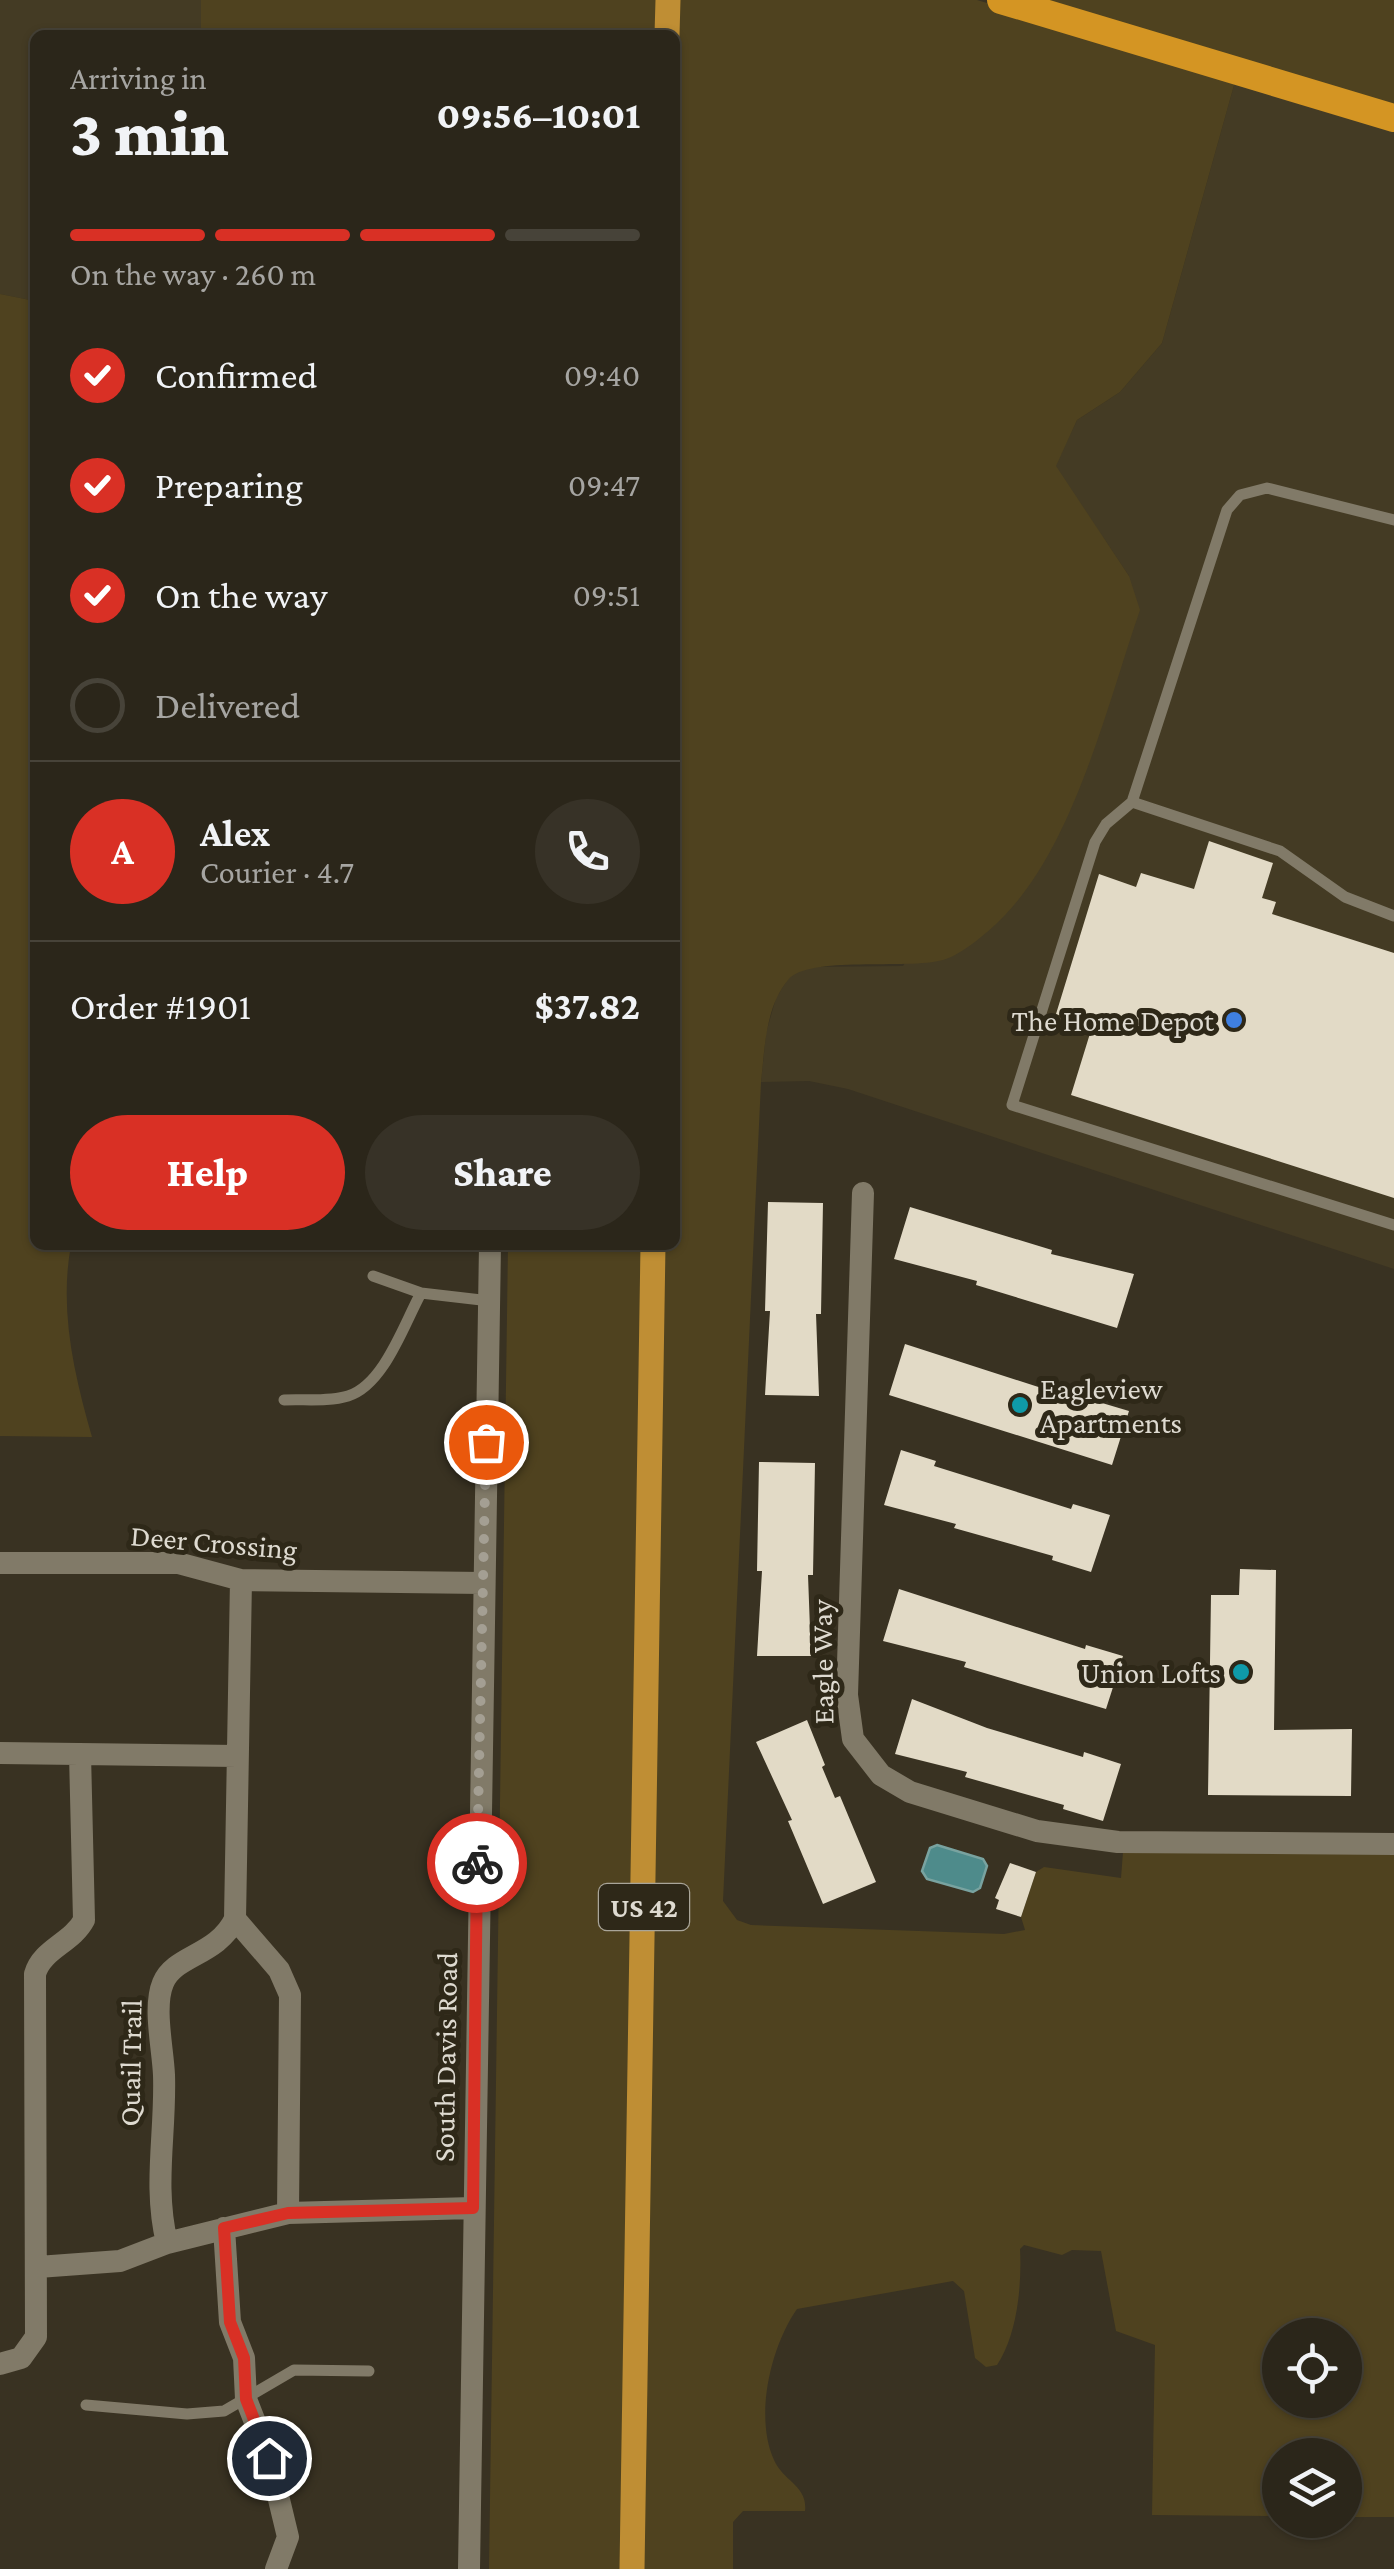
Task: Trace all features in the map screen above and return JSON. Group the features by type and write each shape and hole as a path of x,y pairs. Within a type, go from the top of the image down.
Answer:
{"highway":[{"path":"1001,0 1394,118"}],"main road":[{"path":"667,30 668,0"},
{"name":"US 42","path":"632,2569 654,1250"}],"street":[{"name":"Eagle Way","path":"864,1193 847,1695 853,1739 864,1757 910,1792 1075,1839 1394,1844"},
{"name":"South Davis Road","path":"469,2569 490,1250"},
{"name":"Deer Crossing","path":"0,1563 178,1563 241,1580 483,1584"},
{"path":"241,1580 235,1919 279,1970 290,1995 288,2213"},
{"path":"0,1752 237,1756"},
{"path":"0,2364 21,2358 36,2336 34,1974 42,1959 77,1931 84,1920 80,1754"},
{"name":"Quail Trail","path":"167,2243 158,2193 164,2079 161,1988 176,1968 215,1948 235,1919"},
{"path":"38,2267 120,2260 167,2243 288,2213 473,2208"},
{"path":"224,2228 230,2322 244,2358 246,2399 269,2458 288,2537 276,2569"}],"lane":[{"path":"1394,520 1267,488 1240,495 1227,510 1132,802 1106,824 1095,842 1012,1105 1394,1225"},
{"path":"1132,802 1280,851 1345,898 1394,916"},
{"path":"373,1276 420,1293 490,1301"},
{"path":"284,1400 346,1396 358,1391 385,1359 420,1293"},
{"path":"86,2405 186,2414 224,2411 294,2370 369,2371"}],"shaded area":[{"path":"0,0 201,0 201,30 30,30 30,300 0,294"},
{"path":"201,0 662,0 661,30 201,30"},
{"path":"675,0 977,0 1236,78 1162,343 1120,392 1077,420 1056,466 1129,576 1140,610 1086,771 1051,850 1030,885 1005,915 959,953 927,963 836,965 799,972 780,991 770,1016 761,1082 723,1901 737,1920 751,1925 1004,1934 1025,1930 1021,1917 1036,1872 1044,1867 1121,1878 1123,1852 1394,1854 1394,2517 1362,2517 1362,2438 1262,2438 1262,2516 1152,2515 1155,2345 1116,2331 1101,2251 1072,2250 1062,2255 1024,2245 1020,2249 1014,2325 997,2365 986,2367 975,2358 964,2291 953,2281 797,2309 773,2361 766,2423 774,2460 803,2495 805,2511 743,2511 733,2522 733,2569 637,2569 658,1250 680,1250 680,30 675,30"},
{"path":"1020,0 1394,0 1394,113"},
{"path":"1236,78 1394,113 1394,1269 848,1089 809,1081 761,1082 766,1033 776,998 789,977 803,967 903,966 1129,576 1055,466 1077,420 1120,392 1162,343"},
{"path":"0,294 30,300 30,1250 70,1250 67,1294 70,1342 92,1437 0,1436"},
{"path":"508,1250 648,1250 627,2569 489,2569"}],"water":[{"path":"937,1845 983,1859 987,1866 980,1888 973,1892 927,1879 922,1871 930,1848"}],"building":[{"name":"The Home Depot","path":"1209,841 1273,863 1262,898 1276,902 1272,914 1394,953 1394,1198 1071,1095 1092,1027 1056,1014 1099,874 1136,887 1141,873 1194,889"},
{"path":"768,1202 823,1203 821,1314 816,1314 819,1396 765,1395 770,1311 765,1311"},
{"name":"Eagleview Apartments","path":"910,1207 1052,1250 1051,1254 1134,1274 1117,1328 976,1285 977,1281 894,1259"},
{"name":"Eagleview Apartments","path":"905,1344 1091,1404 1092,1400 1129,1411 1112,1465 889,1395"},
{"name":"Eagleview Apartments","path":"901,1450 936,1461 934,1466 1071,1509 1073,1504 1110,1515 1091,1572 1052,1560 1053,1556 954,1528 956,1524 884,1505"},
{"path":"759,1462 815,1463 813,1575 808,1575 811,1656 757,1656 762,1571 757,1571"},
{"name":"Union Lofts","path":"1240,1569 1276,1570 1274,1730 1352,1729 1351,1796 1208,1795 1211,1595 1239,1595"},
{"path":"899,1589 1085,1649 1086,1645 1123,1656 1106,1709 964,1667 966,1662 883,1641"},
{"path":"912,1699 987,1728 1083,1757 1084,1752 1121,1764 1103,1821 1063,1809 1064,1805 965,1777 967,1772 895,1754"},
{"path":"807,1720 835,1798 840,1796 876,1882 823,1904 788,1821 792,1820 756,1742"},
{"path":"1010,1863 1036,1872 1021,1917 996,1909 999,1900 995,1898"}],"way so far":[{"path":"477,1863 486,1442"}],"place":[{"name":"The Home Depot","path":"1234,1020"},
{"name":"Eagleview Apartments","path":"1020,1405"},
{"name":"Union Lofts","path":"1241,1672"}],"route":[{"path":"269,2458 246,2399 244,2358 230,2322 224,2228 288,2213 473,2208 477,1863"}]}
